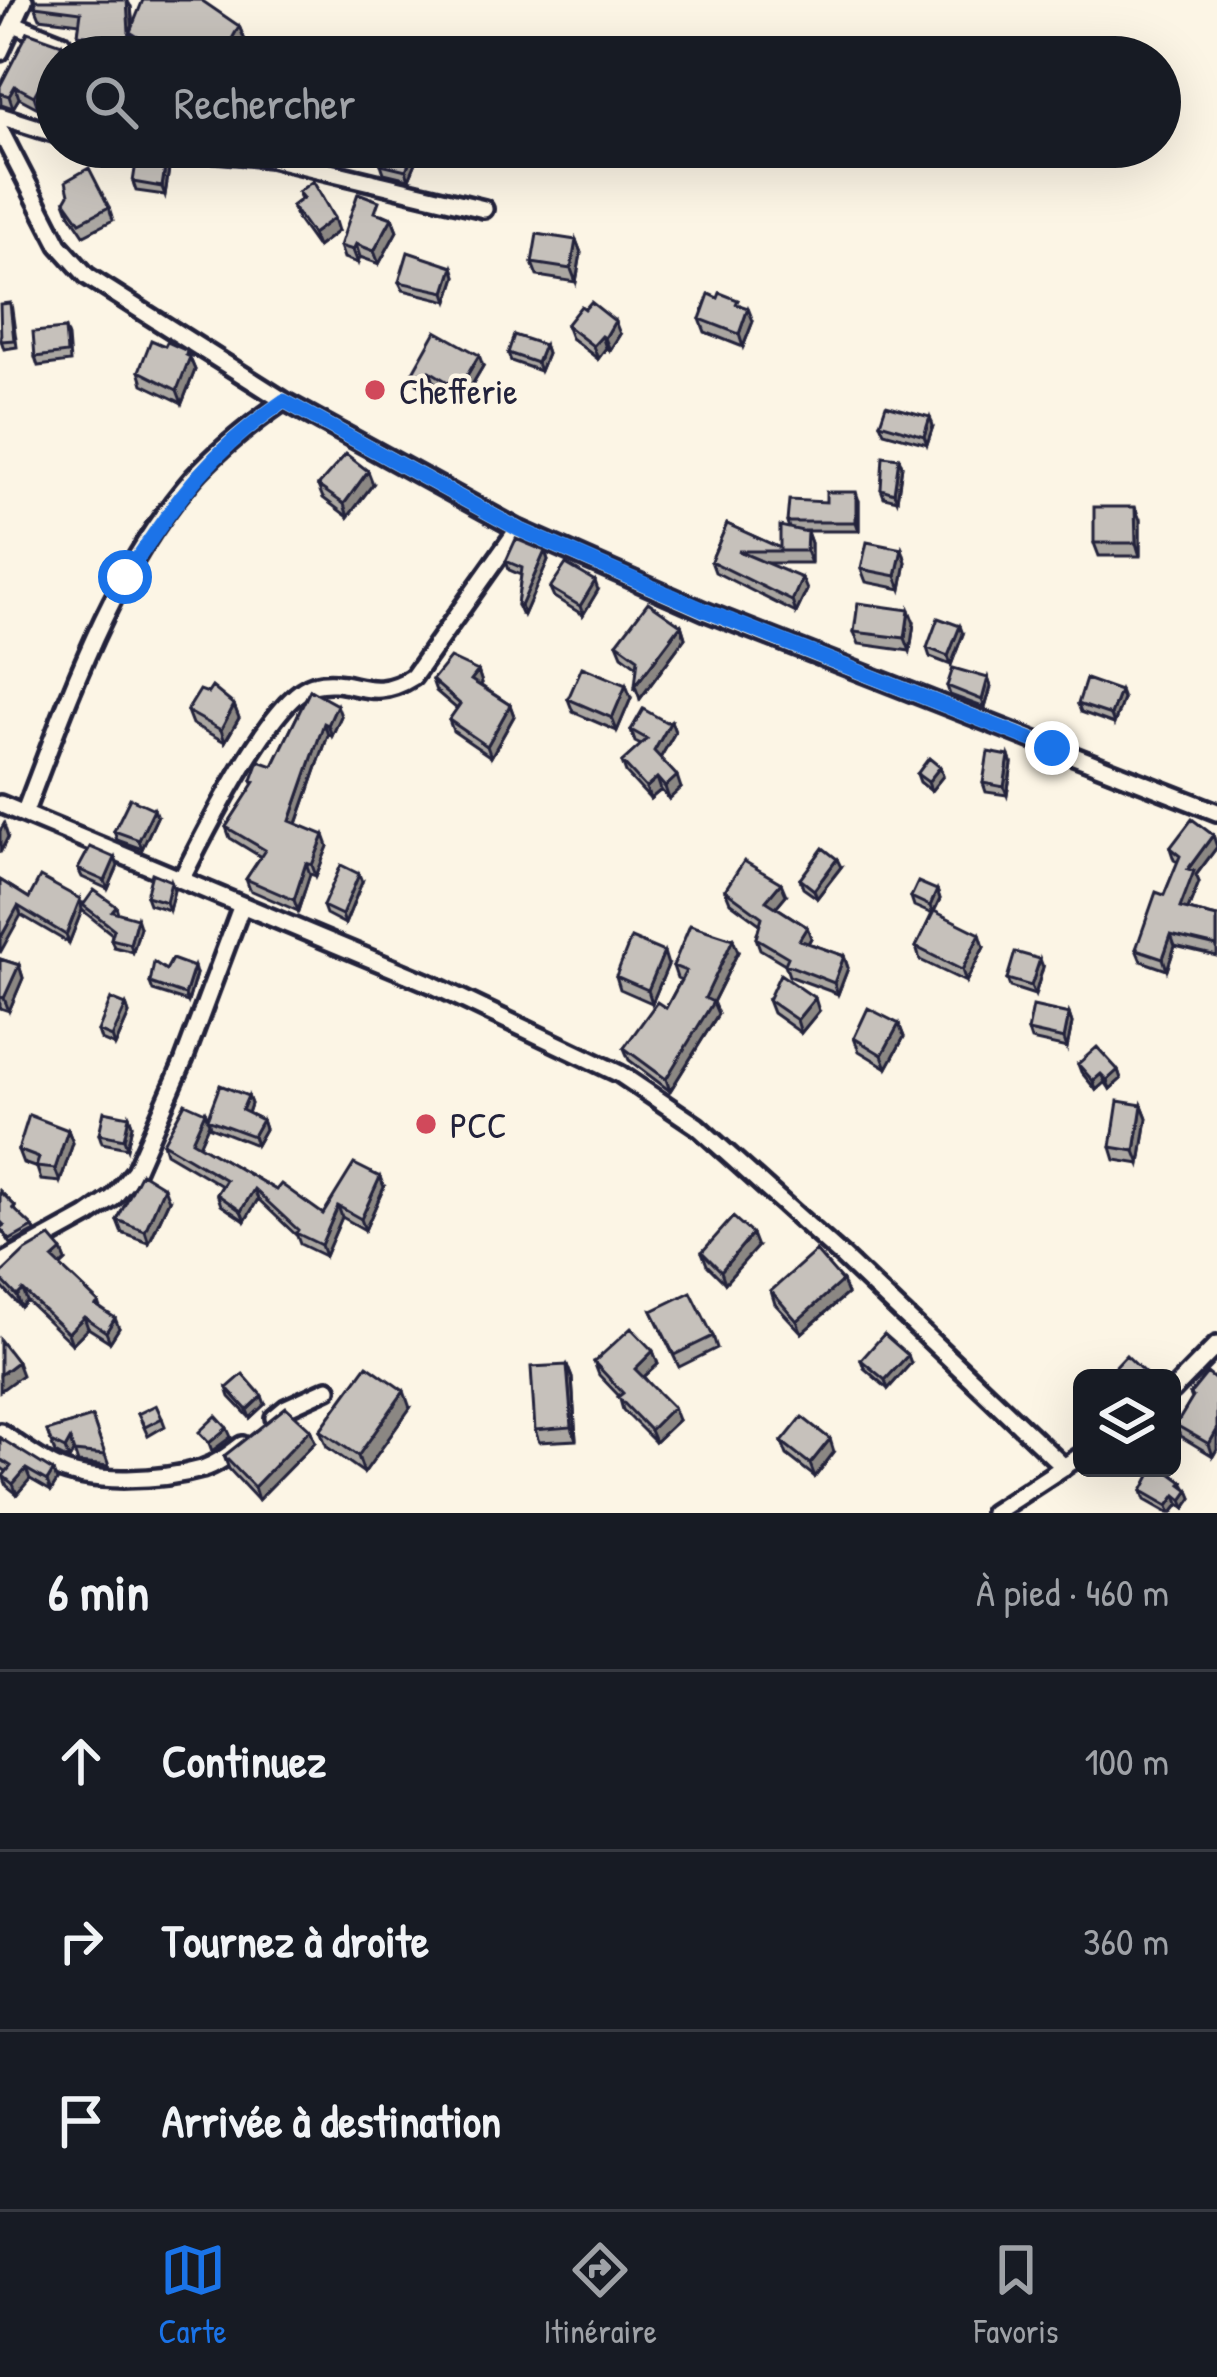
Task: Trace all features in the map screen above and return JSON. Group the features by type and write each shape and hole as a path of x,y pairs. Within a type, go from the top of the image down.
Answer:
{"street":[{"path":"0,52 24,0"},
{"path":"14,24 44,36"},
{"path":"0,116 36,127"},
{"path":"0,130 59,245 87,276 284,401 518,529 704,610 1217,812"},
{"path":"314,168 484,209"},
{"path":"24,814 125,577 191,480 240,431 284,401"},
{"path":"182,878 232,782 290,701 305,687 323,683 381,691 413,677 518,529"},
{"path":"0,804 431,983 620,1074 698,1126 1064,1467"},
{"path":"0,1264 113,1198 135,1171 184,1060 242,905"},
{"path":"1181,1382 1217,1345"},
{"path":"0,1432 56,1468 80,1476 119,1479 199,1470 217,1463 286,1408 328,1389"},
{"path":"993,1513 1073,1461"}],"building":[{"path":"36,0 127,0 128,36 78,34 81,12 35,6"},
{"path":"143,0 201,0 239,26 234,36 136,36 130,32"},
{"path":"28,32 39,36 34,96 15,86 9,96 0,93"},
{"path":"89,168 109,207 80,222 65,201 69,194 66,181"},
{"path":"135,168 165,168 162,187 133,182"},
{"path":"313,181 334,218 312,234 292,206 303,198 298,192"},
{"path":"358,193 379,201 375,212 392,218 374,251 356,244 353,250 340,246"},
{"path":"537,234 576,240 571,269 532,263"},
{"path":"408,252 453,267 445,292 399,282"},
{"path":"720,293 748,308 739,334 700,319 709,294 718,298"},
{"path":"591,302 615,321 605,338 593,346 566,325 581,306 585,309"},
{"path":"10,303 14,340 1,341 0,304"},
{"path":"65,329 67,353 35,357 33,332"},
{"path":"436,331 479,355 459,389 430,371 425,379 413,372"},
{"path":"514,335 544,345 537,363 508,353"},
{"path":"151,340 187,351 190,357 177,390 139,371"},
{"path":"886,405 930,417 924,436 880,423"},
{"path":"346,454 368,471 344,504 318,486"},
{"path":"883,456 899,458 894,493 881,489"},
{"path":"826,492 856,492 856,522 787,522 789,500 826,502"},
{"path":"1094,507 1135,507 1136,543 1094,543"},
{"path":"727,524 780,548 780,526 807,532 806,551 738,551 802,578 792,601 711,561"},
{"path":"516,539 545,551 521,606 517,605 522,568 506,561"},
{"path":"867,542 902,549 896,576 861,569"},
{"path":"566,564 595,581 580,606 550,588"},
{"path":"648,602 681,625 635,686 638,658 617,643"},
{"path":"858,603 909,610 905,638 854,632"},
{"path":"938,618 960,626 948,656 927,648"},
{"path":"450,658 478,671 471,680 510,705 487,746 449,720 460,704 432,680"},
{"path":"582,667 626,685 612,718 568,699"},
{"path":"953,668 988,678 982,700 947,686"},
{"path":"1086,679 1120,691 1111,715 1078,704"},
{"path":"212,687 234,705 221,730 187,711 200,690 208,693"},
{"path":"310,690 337,705 328,725 324,723 290,821 324,835 312,865 306,863 294,900 246,879 265,850 226,827 255,782 259,761 273,766"},
{"path":"643,709 671,721 654,751 677,776 665,787 657,778 646,788 622,762 647,739 631,730"},
{"path":"988,752 1009,756 1004,787 983,783"},
{"path":"929,758 940,767 928,782 917,774"},
{"path":"130,798 154,809 139,840 114,831"},
{"path":"1192,819 1213,835 1188,869 1194,871 1180,908 1217,917 1217,946 1171,935 1163,958 1136,949 1156,892 1164,895 1180,856 1170,848"},
{"path":"90,847 115,858 105,881 78,869"},
{"path":"823,848 837,859 814,890 800,879"},
{"path":"744,861 781,883 766,901 807,927 799,940 844,956 834,983 785,964 788,957 756,938 762,917 725,890"},
{"path":"341,865 359,874 342,915 323,906"},
{"path":"152,873 171,881 166,902 146,896"},
{"path":"40,877 80,899 66,935 18,906 0,939 0,880 29,898"},
{"path":"918,882 937,890 930,906 911,897"},
{"path":"94,890 116,906 112,911 137,918 130,944 111,939 114,929 79,902 84,904"},
{"path":"934,911 980,934 962,970 916,947"},
{"path":"690,925 733,939 705,998 713,1002 666,1079 624,1048 657,1002 666,1008 686,971 673,966"},
{"path":"631,938 664,952 648,990 616,976"},
{"path":"1015,952 1040,959 1031,986 1007,979"},
{"path":"0,959 19,965 4,998 0,997"},
{"path":"172,959 194,967 185,995 150,983 154,962 166,970"},
{"path":"780,974 815,998 797,1020 768,1000"},
{"path":"111,999 126,1005 112,1037 98,1031"},
{"path":"1033,1006 1069,1014 1064,1039 1028,1031"},
{"path":"868,1008 899,1024 882,1055 854,1038"},
{"path":"1097,1047 1118,1070 1107,1080 1101,1074 1093,1081 1078,1064"},
{"path":"220,1085 248,1096 242,1110 262,1120 253,1136 207,1119"},
{"path":"1118,1101 1142,1105 1135,1151 1111,1147"},
{"path":"185,1103 205,1112 192,1141 276,1190 281,1184 323,1214 354,1164 380,1177 361,1219 338,1206 321,1245 296,1233 254,1189 241,1211 217,1194 226,1180 163,1143"},
{"path":"104,1111 129,1116 124,1139 99,1134"},
{"path":"29,1115 68,1130 55,1169 36,1167 39,1158 18,1150"},
{"path":"141,1173 164,1187 145,1231 117,1220"},
{"path":"0,1191 33,1227 10,1240 0,1228 4,1225"},
{"path":"733,1217 752,1234 721,1271 702,1252"},
{"path":"50,1237 62,1251 53,1259 96,1305 115,1318 106,1332 84,1317 68,1333 23,1290 17,1296 0,1278 24,1252"},
{"path":"816,1251 842,1281 797,1321 771,1291"},
{"path":"691,1292 713,1336 674,1355 652,1311"},
{"path":"631,1328 653,1351 635,1369 673,1407 650,1430 618,1397 623,1393 594,1362"},
{"path":"884,1334 908,1355 885,1380 861,1360"},
{"path":"0,1340 17,1362 0,1375"},
{"path":"1126,1355 1141,1369 1113,1369"},
{"path":"367,1365 404,1391 358,1456 320,1430"},
{"path":"567,1365 572,1427 535,1430 531,1367"},
{"path":"1207,1373 1217,1381 1217,1430 1209,1444 1181,1428 1181,1417 1193,1397 1190,1394"},
{"path":"243,1374 262,1396 247,1410 227,1388"},
{"path":"156,1405 162,1418 145,1427 138,1414"},
{"path":"286,1407 310,1429 254,1487 224,1456"},
{"path":"216,1416 227,1428 209,1443 199,1432"},
{"path":"92,1417 105,1455 74,1452 70,1440 65,1449 51,1442 47,1431"},
{"path":"802,1417 830,1439 810,1464 782,1442"},
{"path":"0,1438 53,1471 47,1481 26,1469 13,1484 3,1476 11,1466 0,1459"},
{"path":"1149,1477 1176,1477 1189,1490 1182,1500 1176,1495 1168,1506 1142,1491"}],"place":[{"name":"Chefferie","path":"375,390"},
{"name":"PCC","path":"426,1124"}],"route":[{"path":"125,577 191,480 240,431 284,401 518,529 704,610 1052,748"}]}
